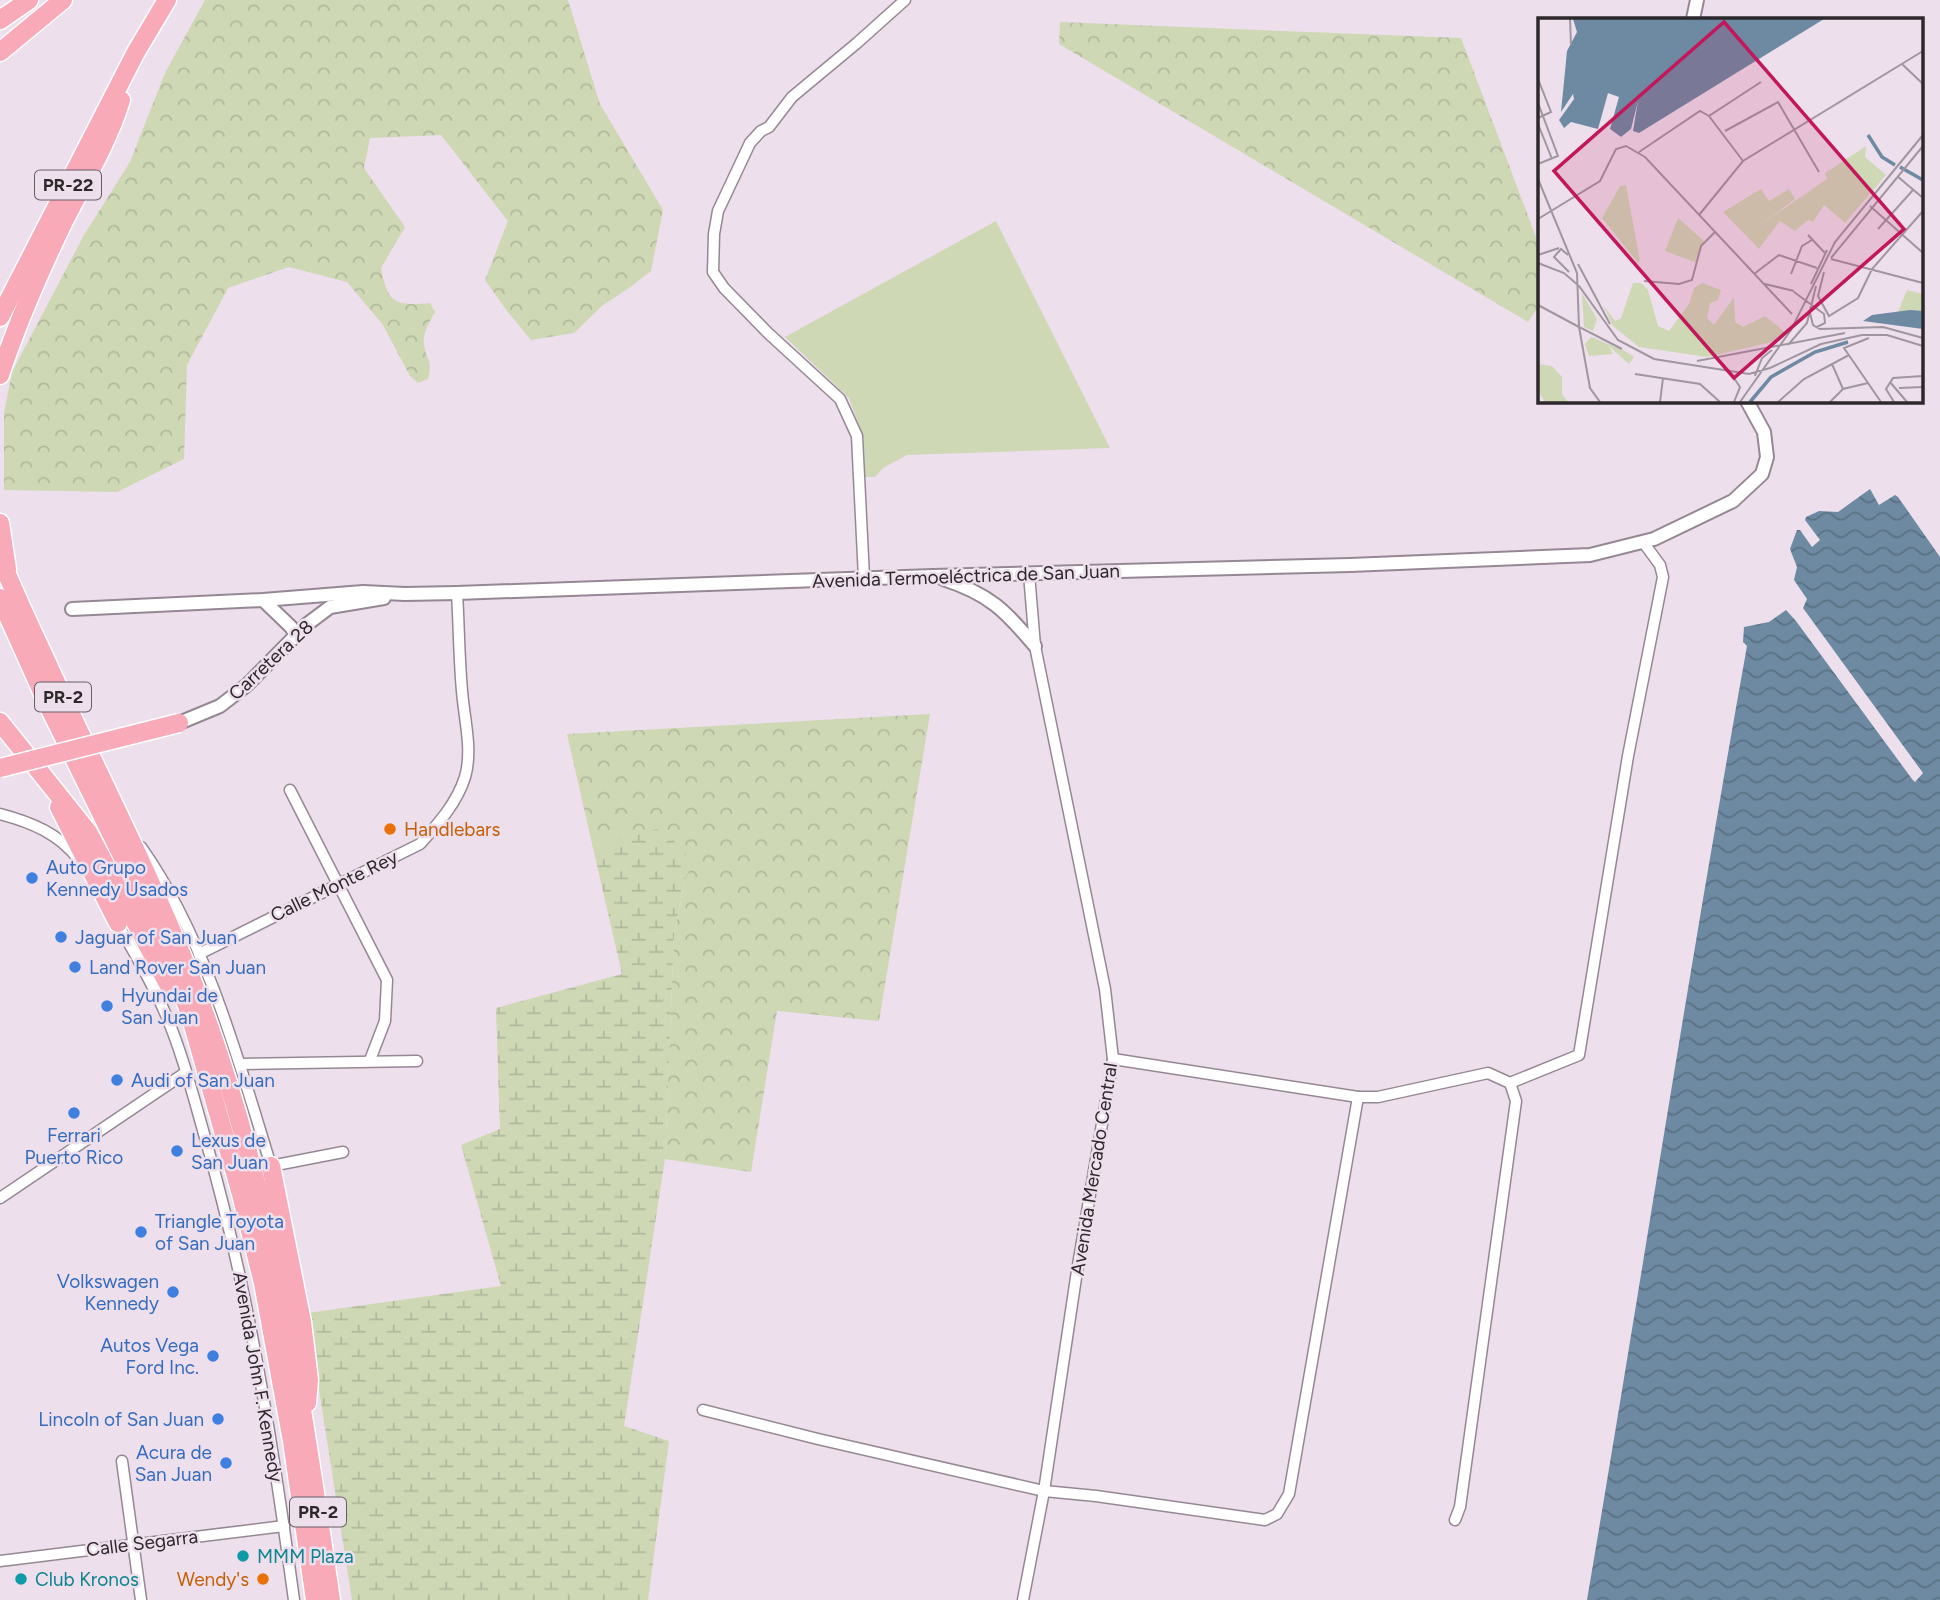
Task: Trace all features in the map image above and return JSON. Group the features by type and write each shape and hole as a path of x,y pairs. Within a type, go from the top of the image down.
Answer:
{"highway":[{"path":"0,52 63,0"},
{"name":"PR-22","path":"0,317 136,52 167,0"},
{"path":"0,12 25,3"},
{"path":"0,20 25,3"},
{"path":"0,375 9,348 63,225 114,122 136,52"},
{"path":"0,523 8,579"},
{"name":"PR-2","path":"0,557 156,897 188,972 225,1074 254,1171 280,1282 305,1424 331,1600"},
{"name":"PR-2","path":"0,598 48,705 153,919 189,1011 241,1194 263,1283 292,1441 316,1600"},
{"path":"0,722 88,832 175,1000 189,1011"},
{"path":"0,768 179,723"},
{"path":"48,781 118,923"},
{"path":"271,1166 302,1322 309,1380 305,1424"}],"street":[{"path":"864,578 857,436 840,399 724,288 713,272 714,234 718,211 750,143 769,127 792,97 905,0"},
{"path":"1693,18 1697,0"},
{"name":"Avenida Termoeléctrica de San Juan","path":"72,609 363,592 457,593 864,578 1357,565 1590,555 1654,539 1733,500 1762,474 1767,457 1764,432 1748,402"},
{"path":"1113,1059 1358,1097 1378,1097 1488,1073 1510,1083 1579,1055 1628,756 1663,577 1660,565 1643,542"},
{"name":"Avenida Mercado Central","path":"1023,1600 1044,1491 1077,1271 1113,1059 1105,989 1035,646 1029,574"},
{"path":"933,576 971,588 992,601 1010,616 1035,646"},
{"name":"Calle Monte Rey","path":"199,954 420,844 456,799 466,775 468,744 457,593"},
{"name":"Carretera 28","path":"179,723 220,706 247,685 296,635 330,607 405,594"},
{"path":"262,600 296,635"},
{"path":"290,790 387,980 385,1021 370,1060"},
{"name":"Avenida John F. Kennedy","path":"0,814 46,830 74,852 118,923 167,1018 220,1189 244,1291 284,1525 294,1600"},
{"path":"118,815 161,875 199,954 240,1064 271,1166 343,1152"},
{"path":"240,1064 417,1061"},
{"path":"0,1198 185,1073"},
{"path":"1455,1520 1460,1507 1516,1101 1510,1083"},
{"path":"703,1410 1044,1491 1265,1520 1277,1514 1289,1494 1358,1097"},
{"path":"122,1461 141,1600"},
{"name":"Calle Segarra","path":"0,1561 284,1525"}],"green space":[{"path":"205,0 568,0 600,104 663,210 651,271 603,305 574,333 531,340 485,280 508,221 441,135 370,138 364,168 405,227 381,268 387,289 390,296 401,303 430,303 435,312 424,336 425,351 430,364 428,379 418,383 410,376 383,325 347,282 289,267 228,288 187,365 184,459 117,492 4,490 4,413 12,372 84,235 130,162 165,73"},
{"path":"1060,22 1461,38 1538,242 1538,307 1528,322 1059,44"},
{"path":"996,221 1110,448 907,455 883,468 875,477 865,477 864,439 849,398 785,337"},
{"path":"930,714 879,1021 777,1011 751,1172 665,1159 674,934 685,879 692,863 614,841 596,861 567,734"},
{"path":"657,829 672,839 693,863 685,879 674,934 665,1159 624,1426 669,1441 648,1600 352,1600 307,1313 501,1286 461,1145 500,1129 496,1008 622,974 596,861 614,841"}],"water":[{"path":"1870,489 1879,505 1895,495 1898,497 1940,557 1940,1600 1587,1600 1747,646 1743,642 1744,627 1769,622 1786,610 1912,779 1915,782 1923,773 1803,608 1807,599 1794,580 1797,567 1790,549 1797,530 1800,530 1812,547 1820,540 1805,520 1806,517 1819,511 1838,512"}],"place":[{"name":"Handlebars","path":"390,829"},
{"name":"Auto Grupo Kennedy Usados","path":"32,878"},
{"name":"Jaguar of San Juan","path":"61,937"},
{"name":"Land Rover San Juan","path":"75,967"},
{"name":"Hyundai de San Juan","path":"107,1006"},
{"name":"Audi of San Juan","path":"117,1080"},
{"name":"Ferrari Puerto Rico","path":"74,1113"},
{"name":"Lexus de San Juan","path":"177,1151"},
{"name":"Triangle Toyota of San Juan","path":"141,1232"},
{"name":"Volkswagen Kennedy","path":"173,1292"},
{"name":"Autos Vega Ford Inc.","path":"213,1356"},
{"name":"Lincoln of San Juan","path":"218,1419"},
{"name":"Acura de San Juan","path":"226,1463"},
{"name":"MMM Plaza","path":"243,1556"},
{"name":"Club Kronos","path":"21,1579"},
{"name":"Wendy's","path":"263,1579"}]}
